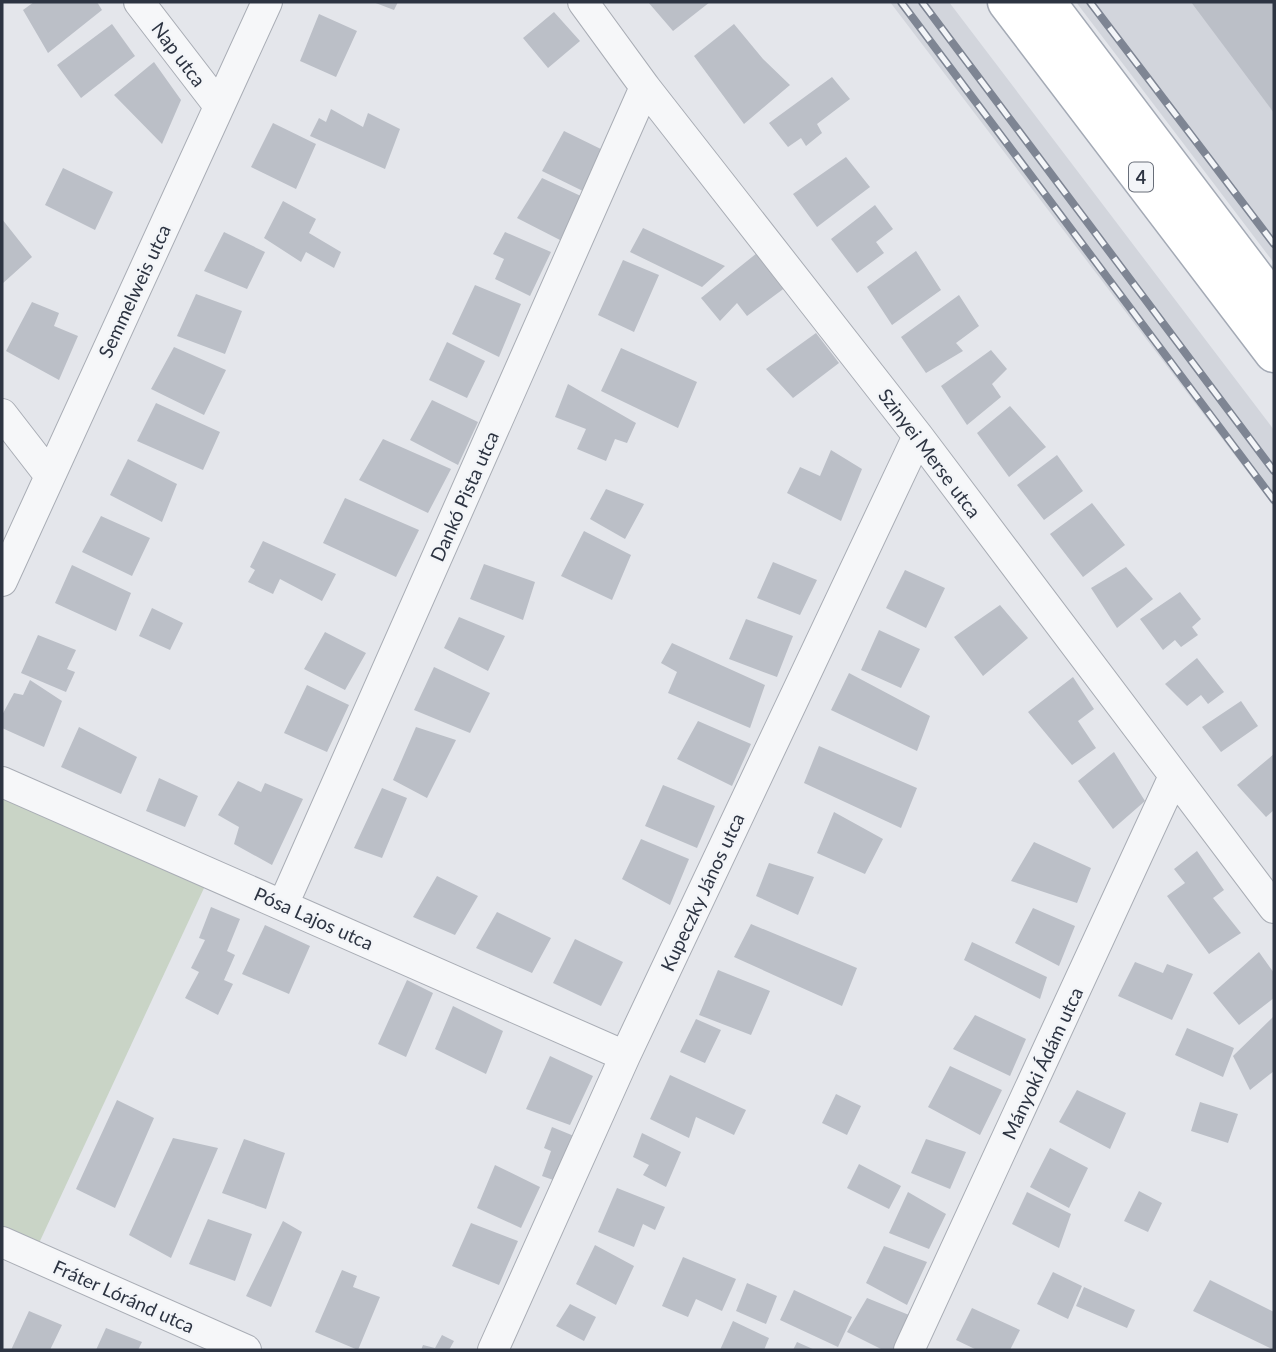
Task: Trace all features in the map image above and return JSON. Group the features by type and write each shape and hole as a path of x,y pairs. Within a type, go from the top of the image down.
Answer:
{"main road":[{"name":"4","path":"1007,2 1274,353"},
{"name":"4","path":"1046,2 1274,303"}],"street":[{"name":"Nap utca","path":"139,2 219,106"},
{"name":"Semmelweis utca","path":"2,581 267,2"},
{"name":"Szinyei Merse utca","path":"583,2 645,87 918,436 1274,908"},
{"name":"Dankó Pista utca","path":"282,905 645,87"},
{"path":"2,414 50,476"},
{"name":"Kupeczky János utca","path":"492,1350 625,1056 918,436"},
{"name":"Mányoki Ádám utca","path":"909,1350 1174,776"},
{"name":"Pósa Lajos utca","path":"2,782 625,1056"},
{"name":"Fráter Lóránd utca","path":"2,1242 246,1350"}],"shaded area":[{"path":"890,2 949,2 1274,430 1274,507"},
{"path":"1076,2 1274,2 1274,263"}],"green space":[{"path":"2,783 211,873 33,1256 2,1242"}],"building":[{"path":"34,2 97,2 102,10 48,53 23,10"},
{"path":"373,2 398,2 394,10"},
{"path":"648,2 710,2 673,31"},
{"path":"1191,2 1274,2 1274,113"},
{"path":"554,12 580,41 548,68 523,38"},
{"path":"319,14 357,31 336,77 300,61"},
{"path":"112,24 135,56 81,98 57,65"},
{"path":"734,24 763,59 790,85 744,124 694,56"},
{"path":"154,62 181,100 162,144 114,95"},
{"path":"832,77 850,99 817,124 822,133 806,146 801,138 788,147 769,123"},
{"path":"331,109 363,127 368,113 400,129 385,169 310,136 319,118 326,122"},
{"path":"273,123 316,144 296,189 251,167"},
{"path":"564,131 607,152 589,194 542,171"},
{"path":"846,157 870,187 817,227 793,194"},
{"path":"63,168 113,192 95,230 45,205"},
{"path":"542,178 583,197 560,240 517,218"},
{"path":"283,201 316,219 309,233 341,252 334,268 306,252 301,262 264,238"},
{"path":"875,205 893,229 876,242 884,253 857,273 831,239"},
{"path":"2,219 32,257 2,284"},
{"path":"643,228 725,266 702,287 630,252"},
{"path":"224,232 265,252 247,289 204,271"},
{"path":"505,232 551,252 530,296 495,279 504,259 493,254"},
{"path":"916,251 941,290 892,325 867,287"},
{"path":"757,253 786,287 747,316 737,303 720,321 701,298"},
{"path":"623,260 659,275 634,332 598,315"},
{"path":"475,285 521,304 499,357 452,334"},
{"path":"196,294 242,311 225,354 177,336"},
{"path":"959,295 979,326 956,343 963,351 926,373 901,337"},
{"path":"32,302 59,313 54,326 78,336 59,380 6,351"},
{"path":"816,333 839,363 793,398 766,369"},
{"path":"447,342 485,361 467,398 429,380"},
{"path":"174,347 226,370 204,415 151,389"},
{"path":"621,348 697,382 678,428 601,391"},
{"path":"991,350 1007,369 992,384 1001,397 967,425 941,386"},
{"path":"568,384 636,423 627,443 615,439 606,461 577,449 586,429 555,417"},
{"path":"432,400 478,422 458,465 410,440"},
{"path":"156,403 220,432 203,470 137,441"},
{"path":"1010,406 1046,447 1009,477 977,433"},
{"path":"383,439 451,469 428,513 359,480"},
{"path":"831,450 862,469 841,521 787,493 800,467 820,476"},
{"path":"1057,455 1083,491 1044,520 1017,485"},
{"path":"128,459 177,484 162,522 110,495"},
{"path":"606,489 644,504 625,539 590,519"},
{"path":"345,498 419,530 396,577 323,543"},
{"path":"1092,503 1125,545 1083,577 1050,534"},
{"path":"101,516 150,538 132,576 82,552"},
{"path":"584,531 631,555 612,600 561,576"},
{"path":"263,541 336,574 322,601 280,579 273,594 248,582 255,570 250,567"},
{"path":"773,562 817,580 800,615 757,598"},
{"path":"484,564 535,582 523,620 470,599"},
{"path":"72,565 131,593 116,631 55,603"},
{"path":"1126,567 1153,599 1117,628 1091,588"},
{"path":"905,570 945,588 926,628 886,608"},
{"path":"1180,592 1201,619 1192,627 1198,635 1181,647 1175,640 1163,650 1140,619"},
{"path":"1000,605 1028,638 983,676 954,637"},
{"path":"152,608 183,623 170,650 139,636"},
{"path":"459,617 505,636 488,671 444,648"},
{"path":"746,619 793,636 777,677 729,659"},
{"path":"879,630 920,649 901,688 861,670"},
{"path":"325,632 366,653 345,690 304,669"},
{"path":"38,635 76,650 67,669 75,672 66,692 21,673"},
{"path":"672,643 765,685 750,728 668,693 677,672 661,663"},
{"path":"1197,658 1224,692 1208,704 1201,695 1187,706 1165,684"},
{"path":"434,667 490,693 470,733 414,710"},
{"path":"849,673 930,716 917,751 831,710"},
{"path":"1073,677 1094,709 1078,721 1096,748 1072,765 1028,712"},
{"path":"30,680 62,701 44,747 2,728 2,715 14,693 23,695"},
{"path":"307,685 349,705 327,752 284,733"},
{"path":"1241,701 1258,726 1221,752 1202,727"},
{"path":"698,721 751,744 732,786 677,759"},
{"path":"79,727 137,757 121,794 61,767"},
{"path":"416,727 456,740 427,798 393,780"},
{"path":"819,746 917,788 901,828 804,783"},
{"path":"1114,752 1145,801 1113,829 1078,781"},
{"path":"1274,754 1274,810 1266,817 1237,785"},
{"path":"159,778 198,796 185,827 146,811"},
{"path":"238,781 261,792 265,783 303,799 272,865 234,844 239,827 218,815"},
{"path":"663,785 715,806 697,848 645,826"},
{"path":"382,788 407,798 382,858 354,848"},
{"path":"834,812 883,839 865,874 817,853"},
{"path":"641,839 689,859 670,905 622,879"},
{"path":"1034,842 1091,868 1077,903 1011,881"},
{"path":"1197,851 1224,890 1213,898 1241,933 1209,954 1167,896 1185,883 1174,869"},
{"path":"769,863 814,877 798,915 756,896"},
{"path":"437,876 478,896 455,935 413,917"},
{"path":"211,907 240,919 227,951 235,955 224,980 233,984 218,1015 185,998 199,972 191,968 205,940 199,938"},
{"path":"1033,908 1075,926 1059,966 1015,943"},
{"path":"497,912 551,938 532,973 476,948"},
{"path":"751,924 857,968 842,1006 734,957"},
{"path":"265,925 310,946 289,994 242,974"},
{"path":"575,939 623,962 601,1006 553,983"},
{"path":"972,942 1047,977 1040,999 964,960"},
{"path":"1259,952 1274,973 1274,998 1239,1025 1213,993"},
{"path":"1135,962 1163,973 1167,964 1193,974 1172,1020 1118,996"},
{"path":"718,970 770,991 751,1035 699,1015"},
{"path":"407,980 433,993 406,1057 378,1044"},
{"path":"453,1006 503,1031 486,1074 435,1049"},
{"path":"975,1015 1026,1039 1010,1076 953,1049"},
{"path":"1274,1016 1274,1071 1250,1090 1233,1056"},
{"path":"696,1019 721,1030 705,1063 680,1052"},
{"path":"1187,1028 1234,1048 1223,1077 1175,1055"},
{"path":"550,1056 593,1076 570,1125 526,1109"},
{"path":"950,1066 1002,1090 980,1135 928,1107"},
{"path":"670,1075 746,1110 734,1135 696,1117 689,1138 650,1119"},
{"path":"1077,1090 1126,1113 1110,1149 1059,1122"},
{"path":"836,1094 861,1106 847,1135 822,1123"},
{"path":"117,1100 154,1118 115,1208 76,1189"},
{"path":"1200,1102 1238,1114 1228,1143 1191,1131"},
{"path":"552,1127 574,1136 556,1181 542,1176 551,1151 544,1148"},
{"path":"642,1133 681,1152 666,1187 643,1175 649,1165 633,1157"},
{"path":"173,1138 218,1148 171,1258 129,1235"},
{"path":"244,1139 285,1153 266,1209 222,1193"},
{"path":"926,1139 966,1152 950,1189 911,1173"},
{"path":"1050,1148 1088,1168 1069,1208 1030,1187"},
{"path":"859,1164 901,1186 889,1209 847,1188"},
{"path":"495,1165 540,1187 521,1228 477,1208"},
{"path":"617,1188 665,1207 655,1230 643,1224 634,1247 598,1232"},
{"path":"1139,1191 1162,1203 1148,1232 1124,1221"},
{"path":"908,1192 946,1214 929,1249 889,1233"},
{"path":"1027,1192 1071,1214 1059,1248 1012,1224"},
{"path":"208,1219 252,1234 235,1281 189,1264"},
{"path":"283,1221 302,1232 271,1307 246,1296"},
{"path":"471,1223 518,1241 499,1285 452,1266"},
{"path":"595,1245 634,1266 616,1305 576,1284"},
{"path":"884,1246 927,1262 907,1305 866,1283"},
{"path":"683,1257 736,1279 722,1311 696,1299 688,1317 662,1306"},
{"path":"342,1270 357,1276 353,1287 380,1297 358,1350 315,1332"},
{"path":"1053,1272 1082,1286 1068,1319 1037,1304"},
{"path":"1210,1280 1274,1312 1274,1350 1193,1311"},
{"path":"747,1283 777,1296 766,1324 736,1311"},
{"path":"1084,1287 1135,1310 1127,1328 1076,1306"},
{"path":"794,1290 852,1317 838,1347 780,1320"},
{"path":"867,1298 909,1315 894,1350 883,1350 847,1332"},
{"path":"570,1304 596,1317 584,1341 556,1326"},
{"path":"972,1308 1020,1330 1010,1350 977,1350 956,1340"},
{"path":"29,1311 62,1325 50,1350 11,1350"},
{"path":"733,1321 769,1338 764,1350 720,1350"},
{"path":"106,1328 142,1342 138,1350 96,1350"},
{"path":"442,1335 454,1341 449,1350 421,1350 423,1345 435,1348"},
{"path":"797,1342 815,1350 793,1350"}],"railway":[{"path":"901,2 1274,500"},
{"path":"922,2 1274,471"},
{"path":"1090,2 1274,244"}]}
